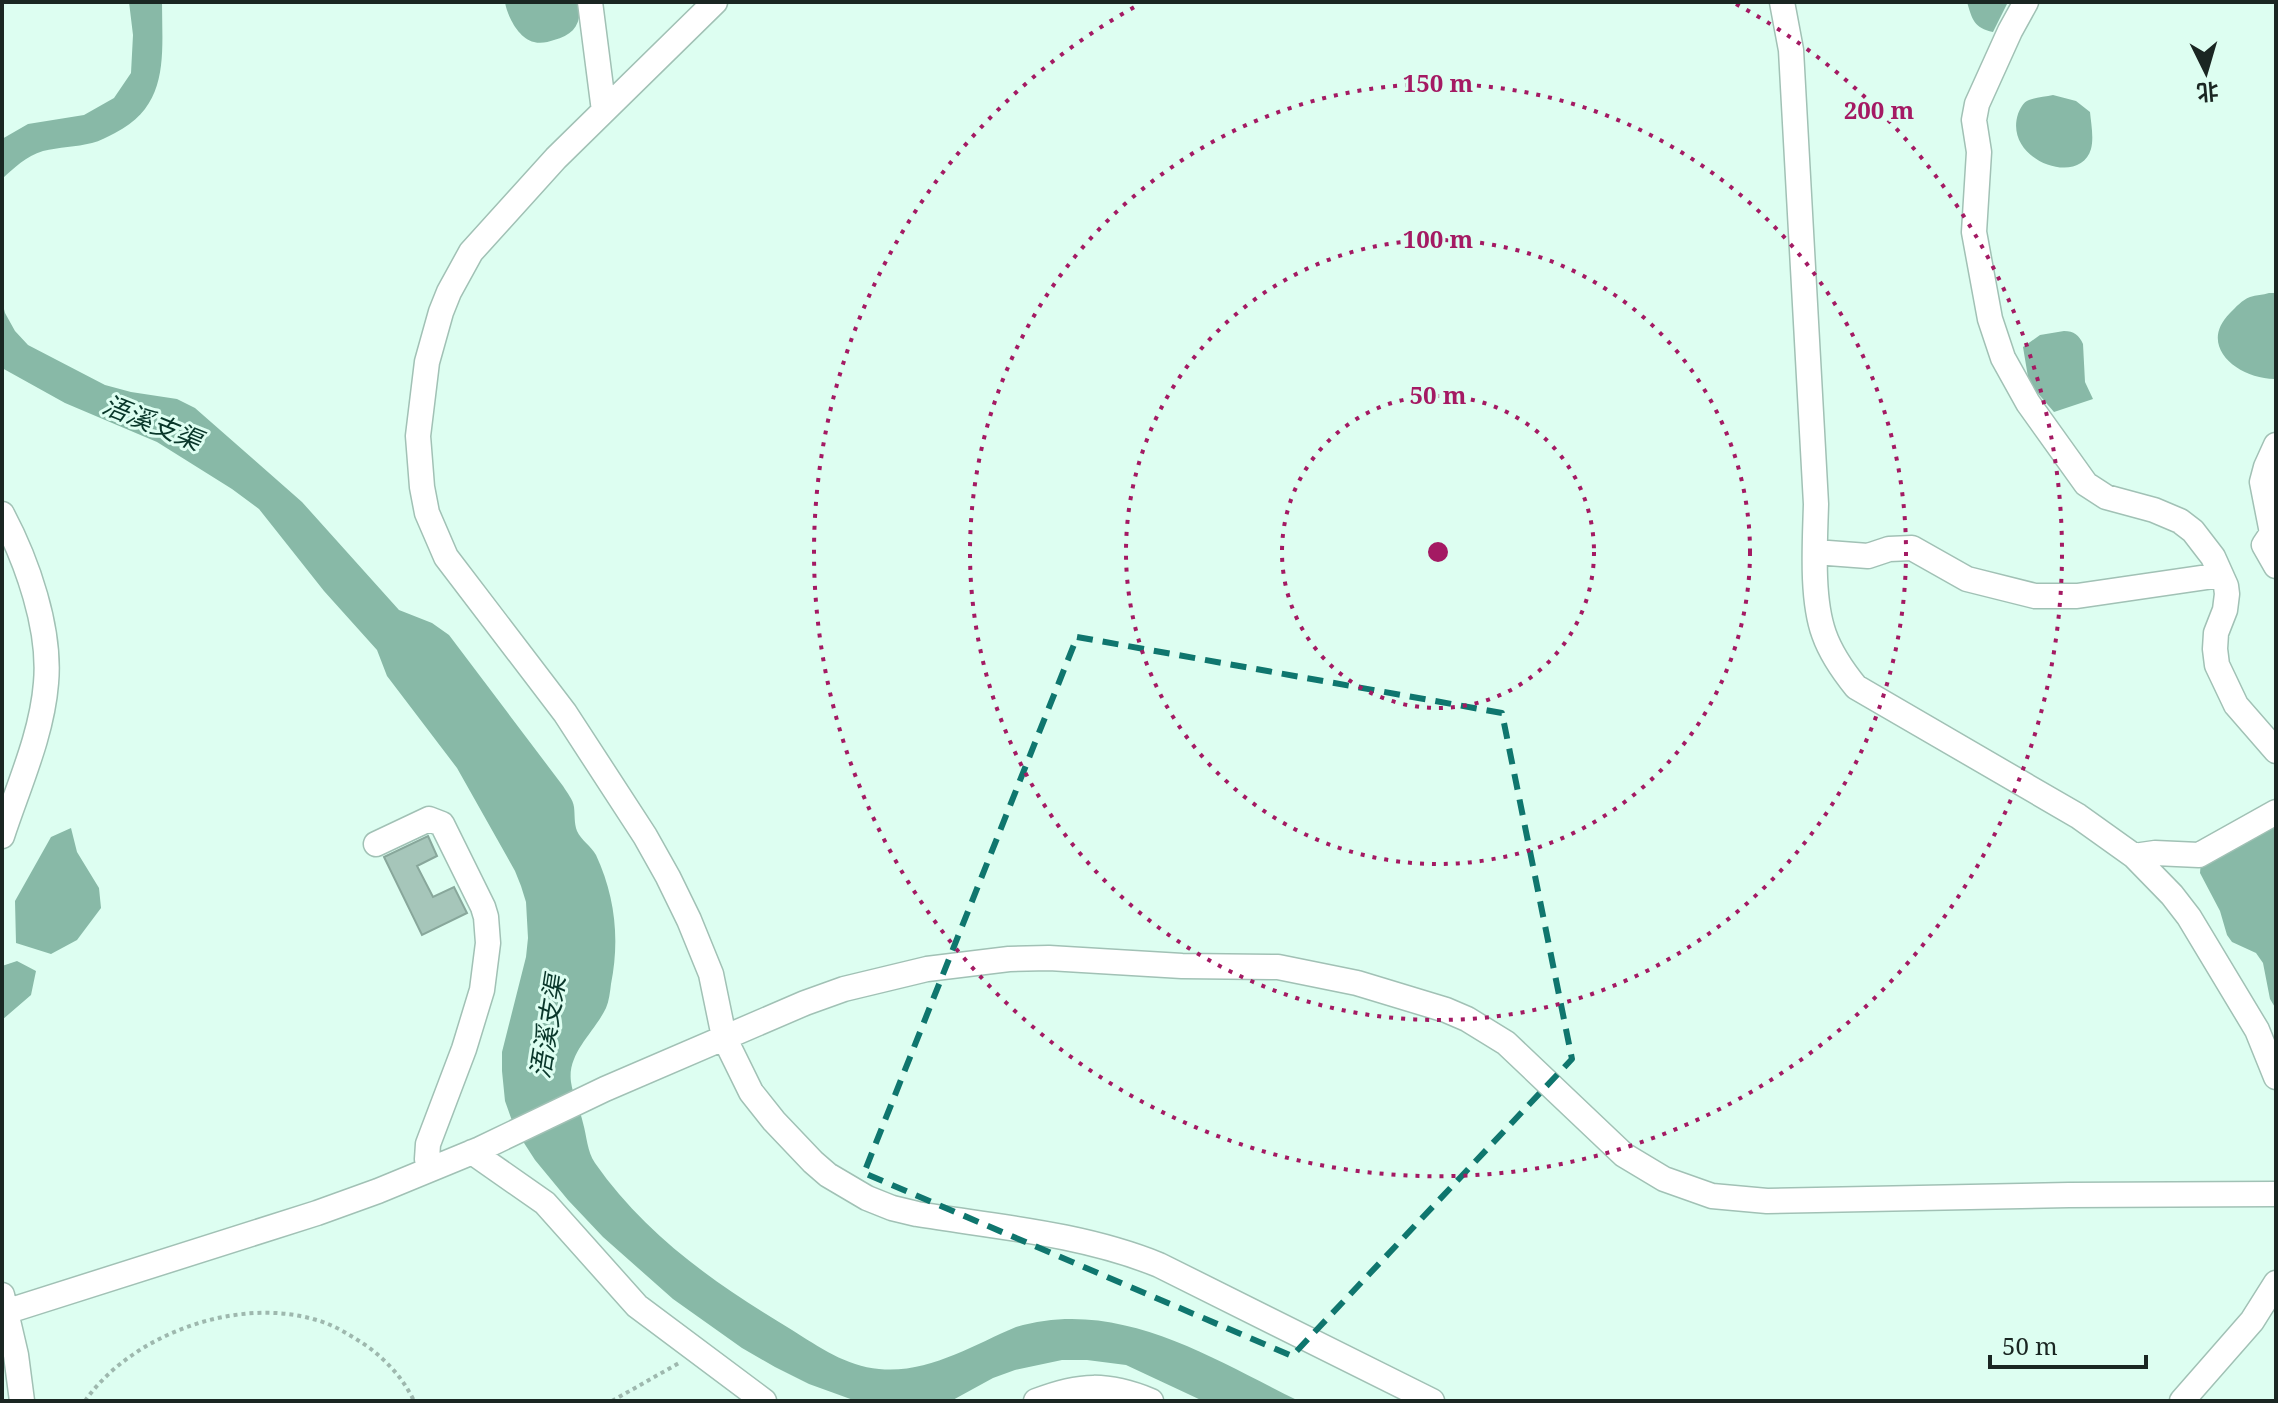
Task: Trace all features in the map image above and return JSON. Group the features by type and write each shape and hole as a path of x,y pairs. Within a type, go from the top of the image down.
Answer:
{"street":[{"path":"590,2 604,111"},
{"path":"715,2 556,158 471,252 449,292 433,337 419,411 418,448 422,487 435,536 446,557 565,713 645,836 689,920 711,974 724,1037 751,1092 813,1162 828,1175 867,1198 892,1208 1079,1241 1135,1255 1432,1401"},
{"path":"1782,2 1792,66 1816,504 1815,552 1819,619 1824,637 1856,687 2078,816 2134,856 2189,917 2257,1030 2276,1077"},
{"path":"2026,2 1977,104 1974,120 1979,152 1974,232 1990,319 2003,358 2028,403 2086,484 2106,497 2154,510 2180,521 2193,531 2213,557 2227,594 2225,610 2216,633 2217,665 2236,705 2276,751"},
{"path":"2276,445 2262,482 2272,533 2264,545 2276,566"},
{"path":"2,514 29,578 47,663 43,704 35,738 2,836"},
{"path":"1815,552 1868,556 1889,549 1912,548 1967,579 2035,596 2077,596 2221,575"},
{"path":"2134,856 2155,853 2199,855 2276,812"},
{"path":"376,844 429,819 442,824 486,917 488,959 482,990 428,1144 429,1170"},
{"path":"22,1401 16,1355 3,1306 317,1213 476,1150 605,1089 805,1003 844,989 970,962 1049,958 1182,966 1278,967 1357,983 1446,1010 1506,1043 1624,1155 1664,1179 1712,1196 1767,1201 2276,1194"},
{"path":"476,1150 545,1203 637,1306 764,1401"},
{"path":"2182,1401 2252,1321 2276,1283"},
{"path":"1036,1401 1078,1388 1106,1387 1151,1401"}],"path":[{"path":"85,1401 120,1363 160,1337 208,1321 273,1312 313,1319 350,1335 392,1367 414,1401"},
{"path":"612,1401 698,1352"}],"highlighted area":[{"path":"1077,637 1502,713 1572,1059 1292,1356 864,1173"}],"water":[{"path":"129,2 162,2 162,59 154,93 146,108 133,122 115,133 92,143 37,153 2,179 2,139 28,124 84,115 114,98 131,73 133,35"},
{"path":"505,2 578,2 578,22 572,31 561,38 534,42 523,36 515,26"},
{"path":"1967,2 2008,2 1993,32 1975,22"},
{"path":"2053,95 2076,101 2090,112 2091,149 2084,161 2073,166 2059,167 2032,156 2016,130 2018,114 2025,102"},
{"path":"2276,293 2276,379 2262,378 2237,368 2220,349 2218,338 2221,326 2239,304 2250,297"},
{"name":"浯溪支渠","path":"2,301 15,331 28,345 105,385 177,399 195,408 302,502 399,610 432,623 449,635 563,786 573,804 577,831 594,852 608,886 615,934 608,1002 577,1052 571,1072 572,1087 595,1163 637,1214 684,1257 812,1343 844,1360 867,1367 915,1367 950,1357 1016,1327 1054,1320 1091,1320 1127,1326 1163,1337 1299,1401 1203,1401 1126,1365 1062,1360 993,1378 951,1401 856,1401 809,1384 775,1367 742,1348 673,1299 603,1237 568,1200 535,1160 515,1129 505,1101 502,1052 526,957 526,902 515,871 457,768 387,676 377,650 324,591 259,509 157,442 65,403 2,368"},
{"path":"2064,331 2076,334 2083,344 2085,382 2093,399 2054,412 2029,383 2023,347 2040,335"},
{"path":"2271,824 2276,830 2276,1009 2270,999 2263,963 2256,953 2232,942 2227,935 2220,911 2200,873 2201,861"},
{"path":"71,828 77,852 99,888 101,908 77,940 51,954 16,943 15,901 51,837"},
{"path":"17,961 36,971 31,995 2,1020 2,966"}],"building":[{"path":"428,836 437,856 417,866 433,897 454,887 467,913 422,935 384,857"}]}
